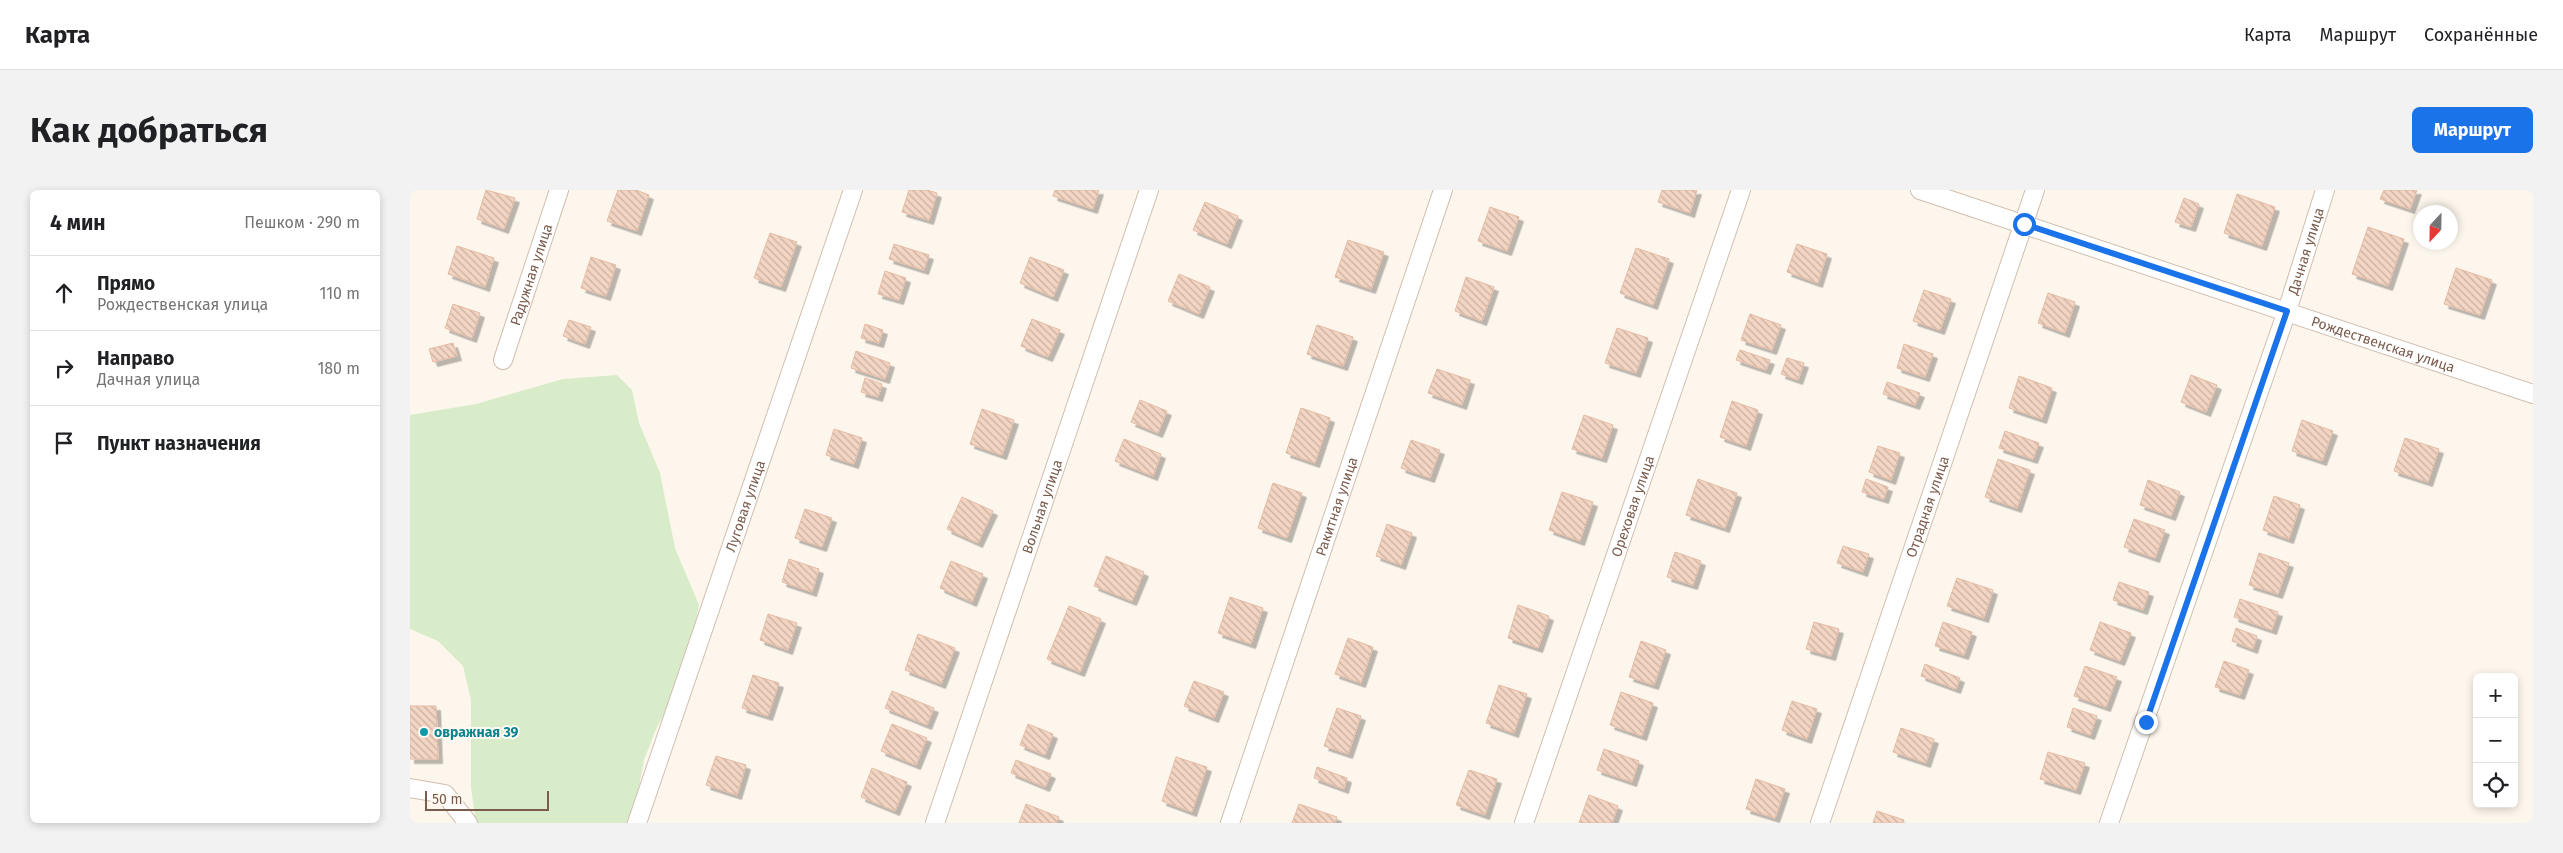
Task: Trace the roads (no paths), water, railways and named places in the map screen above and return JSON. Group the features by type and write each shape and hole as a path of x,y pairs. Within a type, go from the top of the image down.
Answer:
{"street":[{"name":"Радужная улица","path":"503,360 559,190"},
{"name":"Луговая улица","path":"637,823 853,190"},
{"name":"Вольная улица","path":"935,823 1149,190"},
{"name":"Ракитная улица","path":"1230,823 1443,190"},
{"name":"Ореховая улица","path":"1524,823 1741,190"},
{"name":"Рождественская улица","path":"1920,190 2533,394"},
{"name":"Отрадная улица","path":"1820,823 2035,190"},
{"name":"Дачная улица","path":"2109,823 2287,311 2325,190"},
{"path":"410,788 445,794 468,823"}],"place":[{"name":"овражная 39","path":"424,732"}]}
